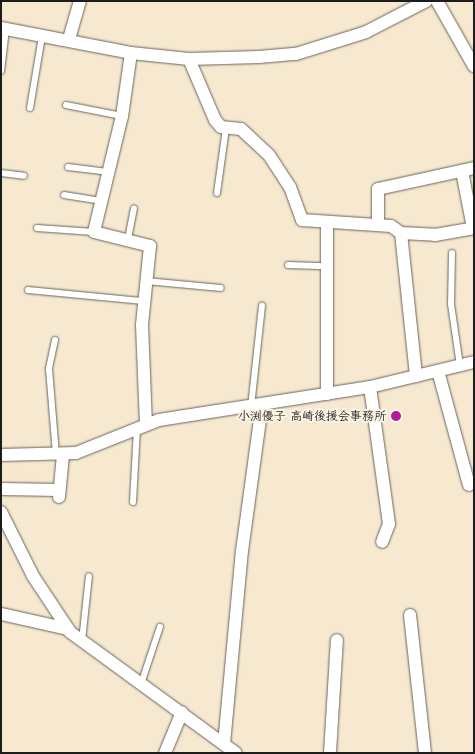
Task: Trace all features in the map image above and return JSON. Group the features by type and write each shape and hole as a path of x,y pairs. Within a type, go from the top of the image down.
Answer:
{"street":[{"path":"69,39 80,1"},
{"path":"3,28 69,39 131,53 189,59 296,54 366,32 426,1"},
{"path":"437,1 447,25 474,66"},
{"path":"131,53 122,116 106,172 94,232 150,246 143,301 142,425"},
{"path":"189,59 215,120 226,128 241,129 269,155 290,187 302,220 395,227 401,234 416,376"},
{"path":"378,225 378,189 468,170 474,228 436,236 401,234"},
{"path":"327,223 327,394"},
{"path":"1,456 59,455 142,425 370,387 474,362"},
{"path":"438,371 469,486"},
{"path":"370,387 389,524 382,542"},
{"path":"224,744 256,407"},
{"path":"1,489 59,493 59,455"},
{"path":"1,512 33,576 68,630 142,681 236,753"},
{"path":"1,614 68,630"},
{"path":"410,614 425,753"},
{"path":"330,753 337,640"},
{"path":"165,753 182,712"}],"lane":[{"path":"1,71 3,28"},
{"path":"30,108 43,35"},
{"path":"66,105 122,116"},
{"path":"217,193 226,128"},
{"path":"68,167 106,172"},
{"path":"1,173 24,176"},
{"path":"64,195 100,201"},
{"path":"128,239 134,209"},
{"path":"37,228 94,232"},
{"path":"452,253 451,304 460,366"},
{"path":"288,265 326,266"},
{"path":"146,281 221,288"},
{"path":"28,290 143,301"},
{"path":"256,407 262,306"},
{"path":"55,340 50,369 59,455"},
{"path":"133,502 142,425"},
{"path":"82,640 90,576"},
{"path":"142,681 160,626"}],"place":[{"name":"小渕優子 高崎後援会事務所","path":"396,416"}]}
